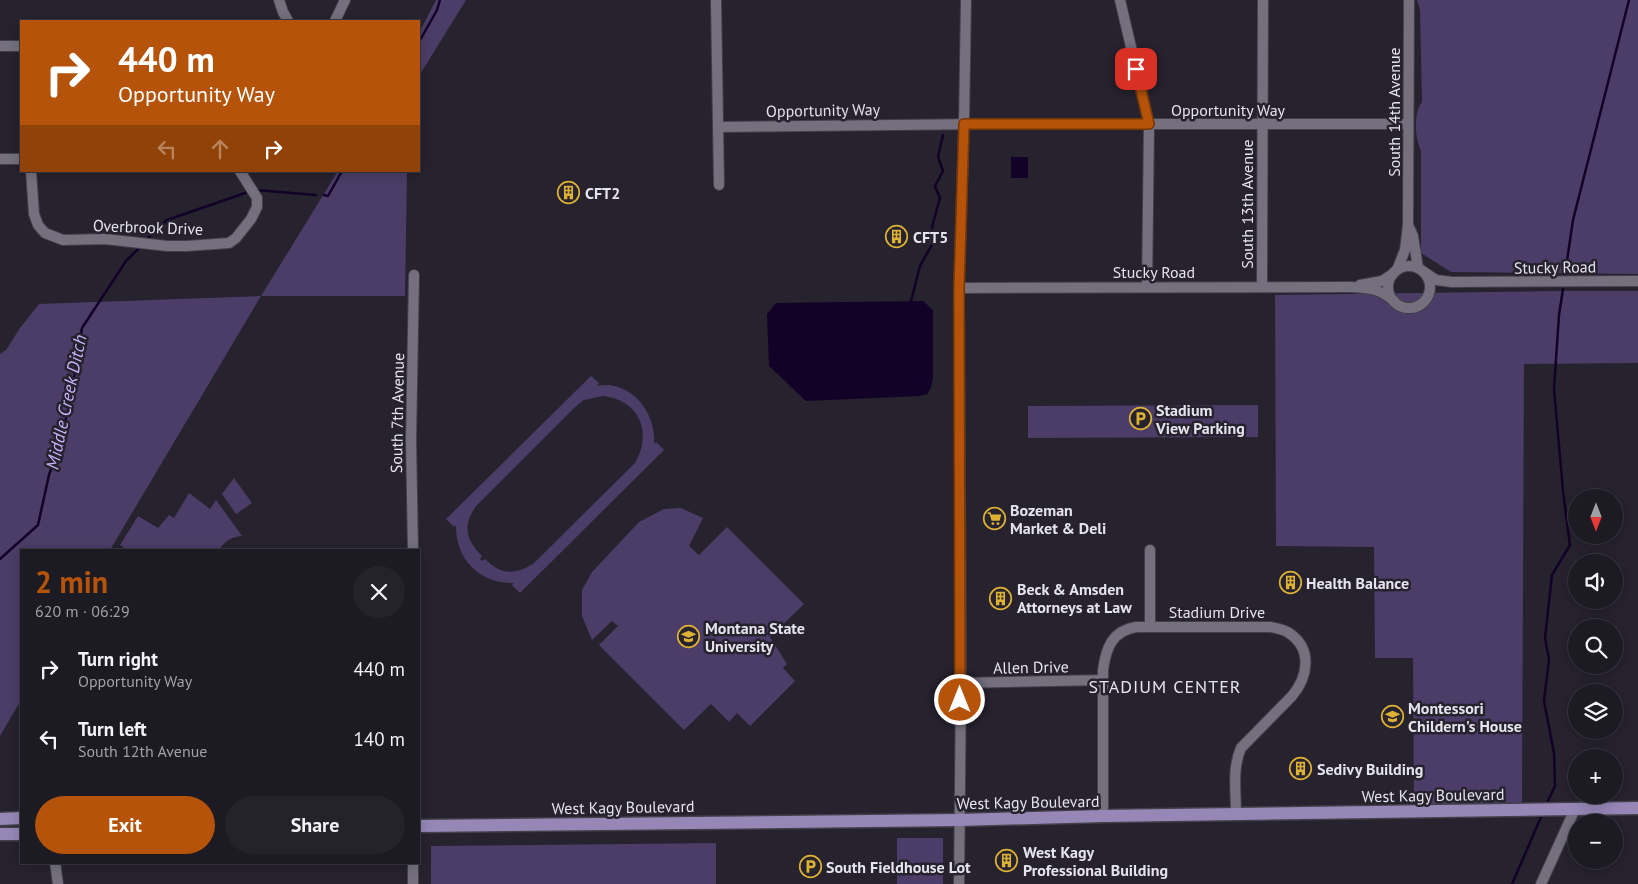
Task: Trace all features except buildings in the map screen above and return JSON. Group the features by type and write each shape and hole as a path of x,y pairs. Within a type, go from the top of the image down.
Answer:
{"main road":[{"name":"West Kagy Boulevard","path":"420,826 958,820 1638,808"},
{"path":"0,819 20,818"},
{"path":"0,834 20,834"}],"street":[{"path":"279,0 287,20"},
{"path":"335,20 344,0"},
{"path":"716,0 719,185"},
{"path":"959,884 958,820 961,683 959,288 966,0"},
{"path":"1120,0 1149,124 1147,287"},
{"name":"South 13th Avenue","path":"1262,287 1263,0"},
{"name":"South 14th Avenue","path":"1395,272 1405,250 1408,225 1409,0"},
{"path":"0,46 20,46"},
{"name":"Opportunity Way","path":"718,127 964,124 1408,124"},
{"path":"0,159 20,159"},
{"name":"Overbrook Drive","path":"31,172 34,214 38,225 45,233 63,240 106,239 167,246 187,246 228,243 236,238 251,219 257,207 257,198 241,172"},
{"name":"South 14th Avenue","path":"1408,225 1413,236 1421,270"},
{"path":"1409,266 1421,270 1430,287 1427,297 1419,305 1403,307 1391,297 1388,287 1395,272 1409,266"},
{"name":"Stucky Road","path":"1421,270 1442,282 1638,281"},
{"name":"Stucky Road","path":"1349,287 1382,281 1395,272"},
{"name":"South 7th Avenue","path":"413,549 411,440 414,276"},
{"name":"Stucky Road","path":"1427,297 1433,292 1446,287 1472,283"},
{"name":"Stucky Road","path":"959,288 1349,287 1384,292 1394,301"},
{"path":"1150,550 1150,627"},
{"name":"Stadium Drive","path":"1104,816 1102,680 1105,654 1113,639 1124,630 1130,628 1270,627 1289,633 1296,639 1305,654 1306,672 1298,689 1247,740 1237,757 1236,814"},
{"name":"Allen Drive","path":"961,683 1102,680"},
{"path":"1541,884 1575,809"},
{"path":"55,864 58,884"},
{"path":"413,884 414,864"}],"shaded area":[{"path":"436,0 466,0 420,74 420,31"},
{"path":"1417,0 1638,0 1638,274 1451,272 1421,253 1421,151 1417,140 1416,119 1422,102 1420,10"},
{"path":"1011,157 1028,157 1028,178 1011,178"},
{"path":"337,172 407,172 405,296 261,296"},
{"path":"1638,291 1638,363 1524,364 1522,806 1414,807 1413,658 1375,658 1374,547 1276,546 1275,295"},
{"path":"261,296 111,549 20,549 20,702 0,736 0,354 6,350 39,304"},
{"path":"923,301 933,310 933,377 931,388 927,394 920,396 806,401 769,366 767,314 776,303"},
{"path":"591,376 599,383 597,386 609,385 620,388 630,393 639,401 651,421 654,432 654,444 656,442 664,450 520,593 512,585 514,583 490,579 472,567 460,549 456,525 454,527 446,519","holes":["603,396 626,404 639,419 643,440 635,463 533,564 520,570 508,572 502,571 485,559 482,561 480,559 482,556 472,544 468,532 469,520 476,506 584,400"]},
{"path":"1258,405 1258,437 1028,438 1028,406"},
{"path":"234,478 252,503 236,514 222,494"},
{"path":"189,493 210,509 216,500 242,536 229,540 220,549 126,549 120,545 138,516 158,528 169,515 174,518"},
{"path":"681,508 703,518 689,546 699,555 727,527 804,604 770,637 787,664 783,668 795,681 750,726 737,713 729,722 711,704 684,730 599,645 618,626 612,621 592,640 582,616 582,590 592,572 639,522 664,509"},
{"path":"897,838 943,838 943,884 897,884"},
{"path":"716,843 716,884 431,884 431,846"}],"waterway":[{"name":"Middle Creek Ditch","path":"420,40 437,10 440,0"},
{"path":"1565,274 1573,220 1629,0"},
{"path":"911,301 920,266 933,243 932,227 940,198 935,186 943,171 938,157 943,135"},
{"name":"Middle Creek Ditch","path":"324,195 328,196 341,172"},
{"name":"Middle Creek Ditch","path":"256,190 316,195"},
{"name":"Middle Creek Ditch","path":"147,239 167,220 248,192"},
{"name":"Middle Creek Ditch","path":"0,559 38,525 49,475 59,446 70,402 82,328 126,261 140,247"},
{"path":"1548,801 1555,786 1554,753 1544,701 1549,659 1545,638 1552,575 1570,545 1554,389 1559,315 1563,289"},
{"path":"1512,884 1541,817"}],"place":[{"name":"CFT2","path":"569,193"},
{"name":"CFT5","path":"897,237"},
{"name":"Stadium View Parking","path":"1140,419"},
{"name":"Bozeman Market & Deli","path":"994,519"},
{"name":"Health Balance","path":"1290,583"},
{"name":"Beck & Amsden Attorneys at Law","path":"1001,598"},
{"name":"Montana State University","path":"689,637"},
{"name":"Montessori Childern's House","path":"1392,717"},
{"name":"Sedivy Building","path":"1301,769"},
{"name":"West Kagy Professional Building","path":"1007,861"},
{"name":"South Fieldhouse Lot","path":"810,867"}],"district":[{"name":"STADIUM CENTER","path":"1165,686"}],"route":[{"path":"960,700 959,288 964,124 1149,124 1136,69"}]}
